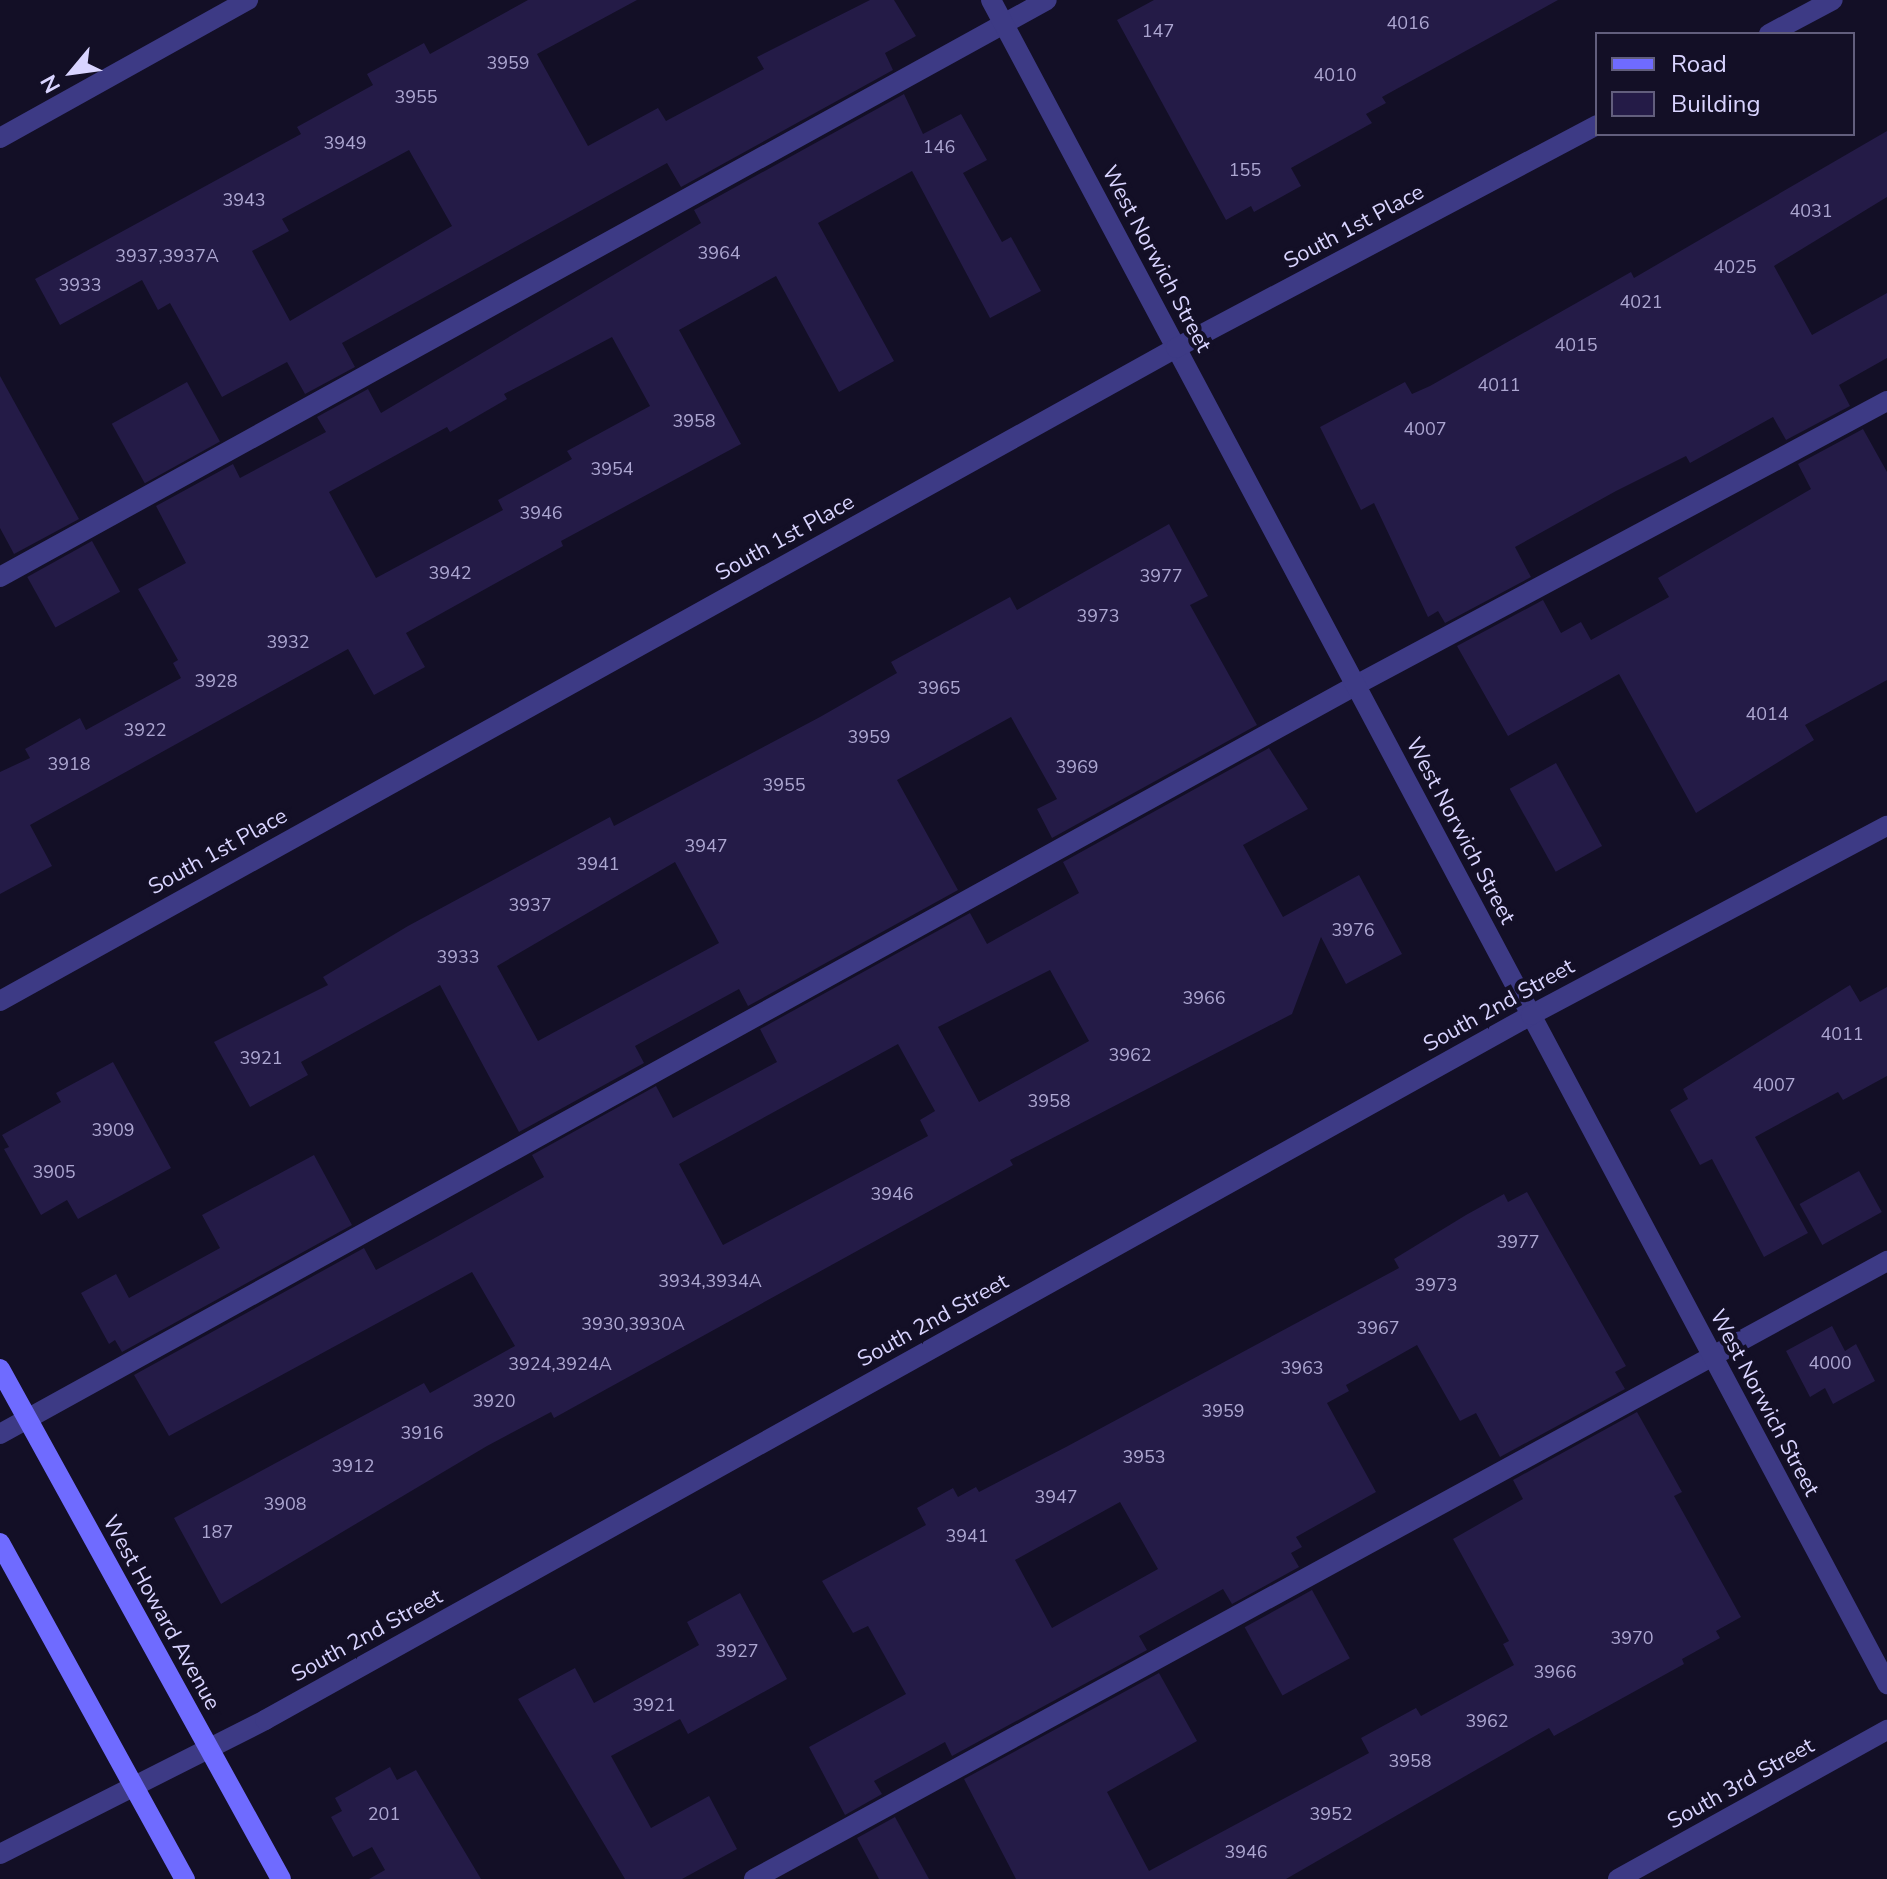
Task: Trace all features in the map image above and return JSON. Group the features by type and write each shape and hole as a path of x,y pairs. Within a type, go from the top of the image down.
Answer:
{"main road":[{"name":"West Howard Avenue","path":"0,1369 281,1879"},
{"path":"0,1543 185,1879"}],"street":[{"path":"0,138 248,0"},
{"name":"West Norwich Street","path":"991,0 1887,1684"},
{"path":"0,577 1047,0"},
{"path":"1773,32 1833,0"},
{"name":"South 1st Place","path":"0,1001 1176,348 1595,126"},
{"path":"0,1434 1356,685 1887,401"},
{"name":"South 2nd Street","path":"0,1854 209,1750 1531,1015 1887,826"},
{"path":"754,1879 1887,1261"},
{"name":"South 3rd Street","path":"1618,1879 1887,1730"}],"building":[{"path":"528,0 637,0 537,54 588,146 658,108 666,121 764,69 757,57 870,0 894,0 916,36 885,53 893,70 681,187 667,163 342,343 355,367 305,394 287,362 222,397 170,303 158,310 142,280 60,325 35,279 301,134 297,127 373,85 367,74 424,43 430,54","holes":["409,150 452,226 290,321 252,251 289,231 282,219"]},
{"path":"1154,0 1558,0 1382,97 1386,103 1366,114 1372,123 1291,168 1301,186 1254,212 1251,206 1226,220 1117,20"},
{"path":"904,94 923,134 961,114 987,160 963,173 1002,242 1011,237 1041,291 990,318 912,171 818,223 894,361 839,392 776,276 679,330 741,444 561,541 563,546 406,633 425,667 374,695 348,649 30,825 52,866 0,894 0,772 30,758 25,749 80,718 86,730 181,678 173,663 178,660 138,589 186,563 156,506 233,464 240,478 326,432 317,417 368,389 381,413 701,223 694,210","holes":["612,337 650,406 567,451 572,459 498,500 503,510 376,578 329,492 447,427 450,432 507,399 504,394"]},
{"path":"1887,131 1887,197 1774,266 1812,335 1887,293 1887,358 1839,385 1850,406 1786,440 1773,417 1690,463 1686,456 1616,491 1515,547 1531,577 1445,623 1438,611 1428,617 1374,503 1361,510 1320,427 1405,382 1412,394 1430,386 1631,272 1634,278"},
{"path":"0,376 79,519 14,554 0,528"},
{"path":"187,382 220,441 145,483 112,424"},
{"path":"1863,429 1887,472 1887,680 1805,725 1814,740 1696,813 1619,674 1508,736 1457,646 1543,600 1561,633 1581,622 1591,640 1669,597 1658,578 1811,489 1798,464"},
{"path":"1169,524 1208,596 1190,605 1257,725 1052,838 1037,809 1057,799 1011,717 897,780 958,890 748,1006 739,989 635,1046 644,1063 519,1132 440,985 301,1062 308,1075 250,1107 214,1042 328,985 323,977 408,926 610,817 614,826 820,717 897,673 891,662 1010,597 1017,610","holes":["675,862 719,943 538,1041 497,966"]},
{"path":"92,541 120,592 55,628 27,577"},
{"path":"1269,748 1308,809 1243,845 1283,917 1359,875 1402,954 1346,984 1321,937 1292,1014 1010,1160 1013,1165 554,1418 551,1412 487,1446 221,1604 174,1518 424,1383 430,1393 515,1346 472,1272 169,1436 134,1375 364,1248 376,1270 433,1239 544,1177 532,1155 656,1086 673,1118 777,1062 760,1029 970,913 987,944 1079,893 1063,862","holes":["1050,970 1089,1041 979,1102 938,1027","898,1044 935,1111 920,1120 928,1136 723,1245 679,1164"]},
{"path":"1556,763 1602,846 1556,872 1510,789"},
{"path":"1850,985 1860,1002 1887,987 1887,1076 1843,1100 1838,1092 1755,1137 1808,1233 1764,1257 1712,1159 1700,1165 1670,1110 1688,1099 1683,1089"},
{"path":"113,1062 171,1168 78,1219 67,1200 41,1215 4,1149 9,1147 2,1135 61,1102 56,1093"},
{"path":"314,1155 352,1225 122,1352 115,1340 109,1344 81,1293 116,1274 129,1298 220,1248 202,1215"},
{"path":"1859,1171 1882,1212 1822,1245 1800,1204"},
{"path":"1527,1192 1626,1366 1615,1372 1625,1389 1500,1457 1476,1413 1460,1421 1417,1345 1346,1385 1349,1391 1327,1403 1376,1492 1296,1537 1302,1547 1291,1553 1299,1567 1232,1604 1223,1589 1139,1636 1147,1650 952,1756 945,1742 874,1781 882,1794 845,1815 809,1747 906,1694 868,1626 853,1633 822,1581 926,1525 917,1508 953,1488 958,1497 976,1487 979,1492 1399,1268 1394,1259 1504,1194 1508,1202","holes":["1120,1502 1158,1569 1052,1628 1015,1560"]},
{"path":"1832,1326 1845,1351 1856,1344 1875,1381 1833,1404 1825,1388 1810,1397 1786,1351"},
{"path":"1637,1412 1682,1492 1674,1496 1741,1617 1716,1631 1720,1638 1682,1659 1684,1664 1554,1736 1549,1728 1286,1879 1016,1879 964,1779 1159,1673 1197,1741 1107,1792 1149,1871 1369,1753 1361,1738 1416,1708 1421,1716 1514,1665 1503,1644 1509,1641 1453,1539 1523,1499 1513,1480"},
{"path":"1312,1590 1350,1658 1282,1696 1245,1627"},
{"path":"740,1593 787,1679 688,1734 680,1719 611,1756 651,1828 709,1796 737,1849 682,1879 625,1879 518,1699 575,1668 594,1703 699,1645 687,1622"},
{"path":"390,1767 397,1780 416,1770 481,1879 369,1879 385,1870 372,1847 353,1857 331,1817 342,1811 335,1798"},
{"path":"895,1817 929,1879 879,1879 857,1838"}]}
